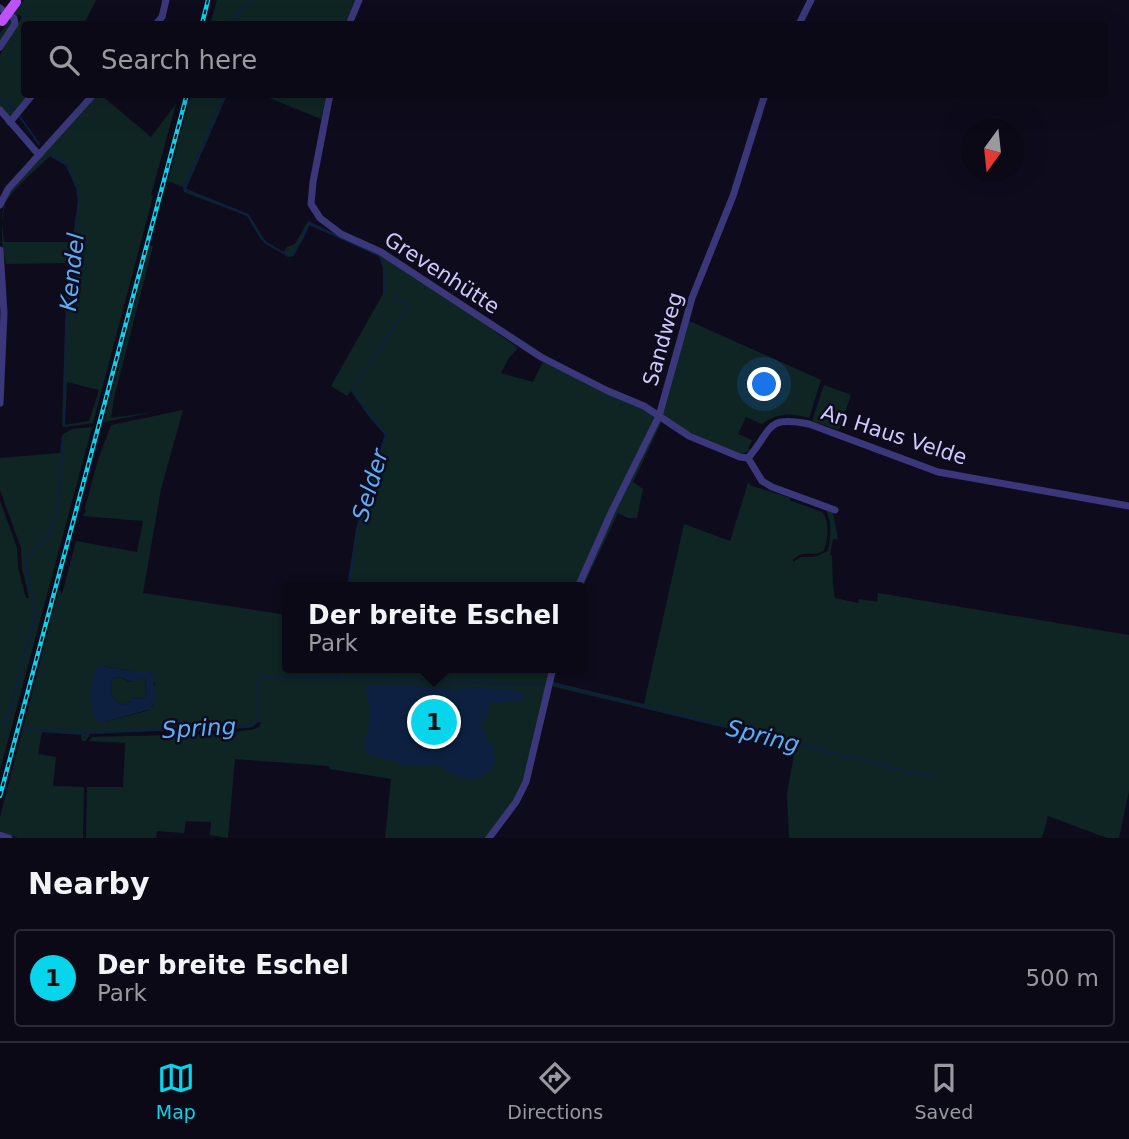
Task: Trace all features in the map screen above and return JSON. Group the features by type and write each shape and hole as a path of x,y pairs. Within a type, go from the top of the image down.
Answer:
{"main road":[{"path":"2,21 16,2"}],"street":[{"path":"159,21 166,0"},
{"path":"350,21 359,0"},
{"path":"800,21 811,0"},
{"path":"0,8 14,18 15,24 0,47"},
{"path":"10,121 30,98"},
{"path":"0,205 8,188 90,98"},
{"name":"Grevenhütte","path":"329,98 314,172 311,204 320,218 341,234 381,253 541,357 644,406 659,416"},
{"name":"Sandweg","path":"580,582 659,416 692,298 733,196 764,98"},
{"path":"0,110 39,155"},
{"path":"0,250 4,304 0,403"},
{"path":"659,416 689,436 748,458 762,481 772,487 835,510"},
{"name":"An Haus Velde","path":"748,458 769,427 792,421 809,424 938,472 1129,506"},
{"path":"489,838 516,802 526,782 553,673"},
{"path":"0,835 9,838"}],"green space":[{"path":"24,0 96,0 86,21 21,21 21,98 26,98 9,117 0,107 0,55 22,17 13,16 12,25 0,43 0,33"},
{"path":"217,0 355,0 346,21 211,21"},
{"path":"94,98 105,98 151,137 176,104 93,423 62,426 69,263 6,264 2,236 2,223 4,242 72,242 78,202 76,188 66,166 50,156 6,202 10,190","holes":["67,382 99,390 89,421 65,425"]},
{"path":"190,98 226,98 186,189 249,215 266,242 284,252 287,247 295,244 308,221 378,254 451,300 518,348 501,373 533,382 543,362 645,409 656,419 577,582 348,582 356,530 385,435 351,391 347,396 331,386 383,294 383,264 379,256 309,225 293,256 288,257 262,240 247,216 184,192 183,187 168,181"},
{"path":"269,98 325,98 321,119"},
{"path":"150,246 153,246 111,418 154,412 104,422"},
{"path":"687,320 821,380 809,418 785,415 774,417 762,424 746,417 738,434 752,440 748,449 751,450 742,454 687,431 662,415"},
{"path":"824,385 851,395 839,430 812,421"},
{"path":"183,410 161,489 143,593 282,614 282,673 551,673 524,781 517,796 487,838 385,838 391,779 330,769 329,766 235,759 228,838 210,835 211,822 186,821 184,833 157,831 156,838 86,838 87,787 123,787 125,743 89,741 92,737 216,734 251,730 259,727 261,722 247,728 90,734 86,741 82,741 81,735 42,732 38,754 56,757 53,786 84,787 83,838 18,838 0,831 0,817 59,589 62,594 76,541 137,552 143,521 82,516 86,512 98,460 111,425","holes":["101,666 133,671 155,683 153,706 147,711 107,721 95,672"]},
{"path":"659,421 662,421 633,482 643,489 637,518 628,518 618,513 585,582 582,582"},
{"path":"92,427 0,770 0,501 17,548 18,568 26,598 29,598 21,548 0,490 0,458 60,453 62,435 72,429"},
{"path":"748,483 791,498 789,500 822,512 825,516 828,530 824,550 816,554 797,556 793,562 801,557 814,557 828,551 830,530 826,510 833,512 838,539 833,539 830,555 835,598 858,603 859,599 877,602 878,593 1129,635 1129,791 1119,838 1107,838 1048,816 1042,838 789,838 787,793 796,745 551,686 553,682 644,704 684,524 730,541"},
{"path":"118,677 131,682 145,678 146,697 133,698 123,705 119,703 111,694 110,687 112,679"}],"water":[{"path":"101,666 151,672 155,691 151,709 107,721 97,721 90,695 97,668","holes":["118,677 133,682 145,678 147,695 139,699 132,698 123,705 113,697 110,687 112,679"]},
{"path":"365,687 456,689 477,687 521,691 525,697 521,701 491,703 487,718 482,722 483,731 494,752 494,763 482,776 469,779 456,776 438,765 404,766 393,760 366,753 365,742 370,714"}],"waterway":[{"name":"Selder","path":"233,21 251,0"},
{"name":"Kendel","path":"0,98 13,110"},
{"name":"Selder","path":"223,98 184,189 248,215 261,238 289,256 293,255 309,223 380,256 385,271 386,293"},
{"name":"Kendel","path":"20,117 39,144"},
{"name":"Kendel","path":"50,155 67,164 77,186 79,200 68,298 64,400"},
{"name":"Selder","path":"350,582 357,529 386,434 352,389 409,306 392,296"},
{"name":"Kendel","path":"64,406 64,424"},
{"name":"Kendel","path":"0,722 5,723 10,709 33,624 34,608 26,560 49,535 54,522 60,488 63,441"},
{"name":"Selder","path":"337,673 337,677"},
{"name":"Spring","path":"23,730 80,733 159,729 216,730 253,725 258,717 258,681 265,676 543,685"},
{"name":"Spring","path":"554,684 931,777"}],"railway":[{"path":"203,21 208,0"},
{"path":"0,796 186,98"}],"place":[{"name":"Der breite Eschel","path":"434,722"}]}
